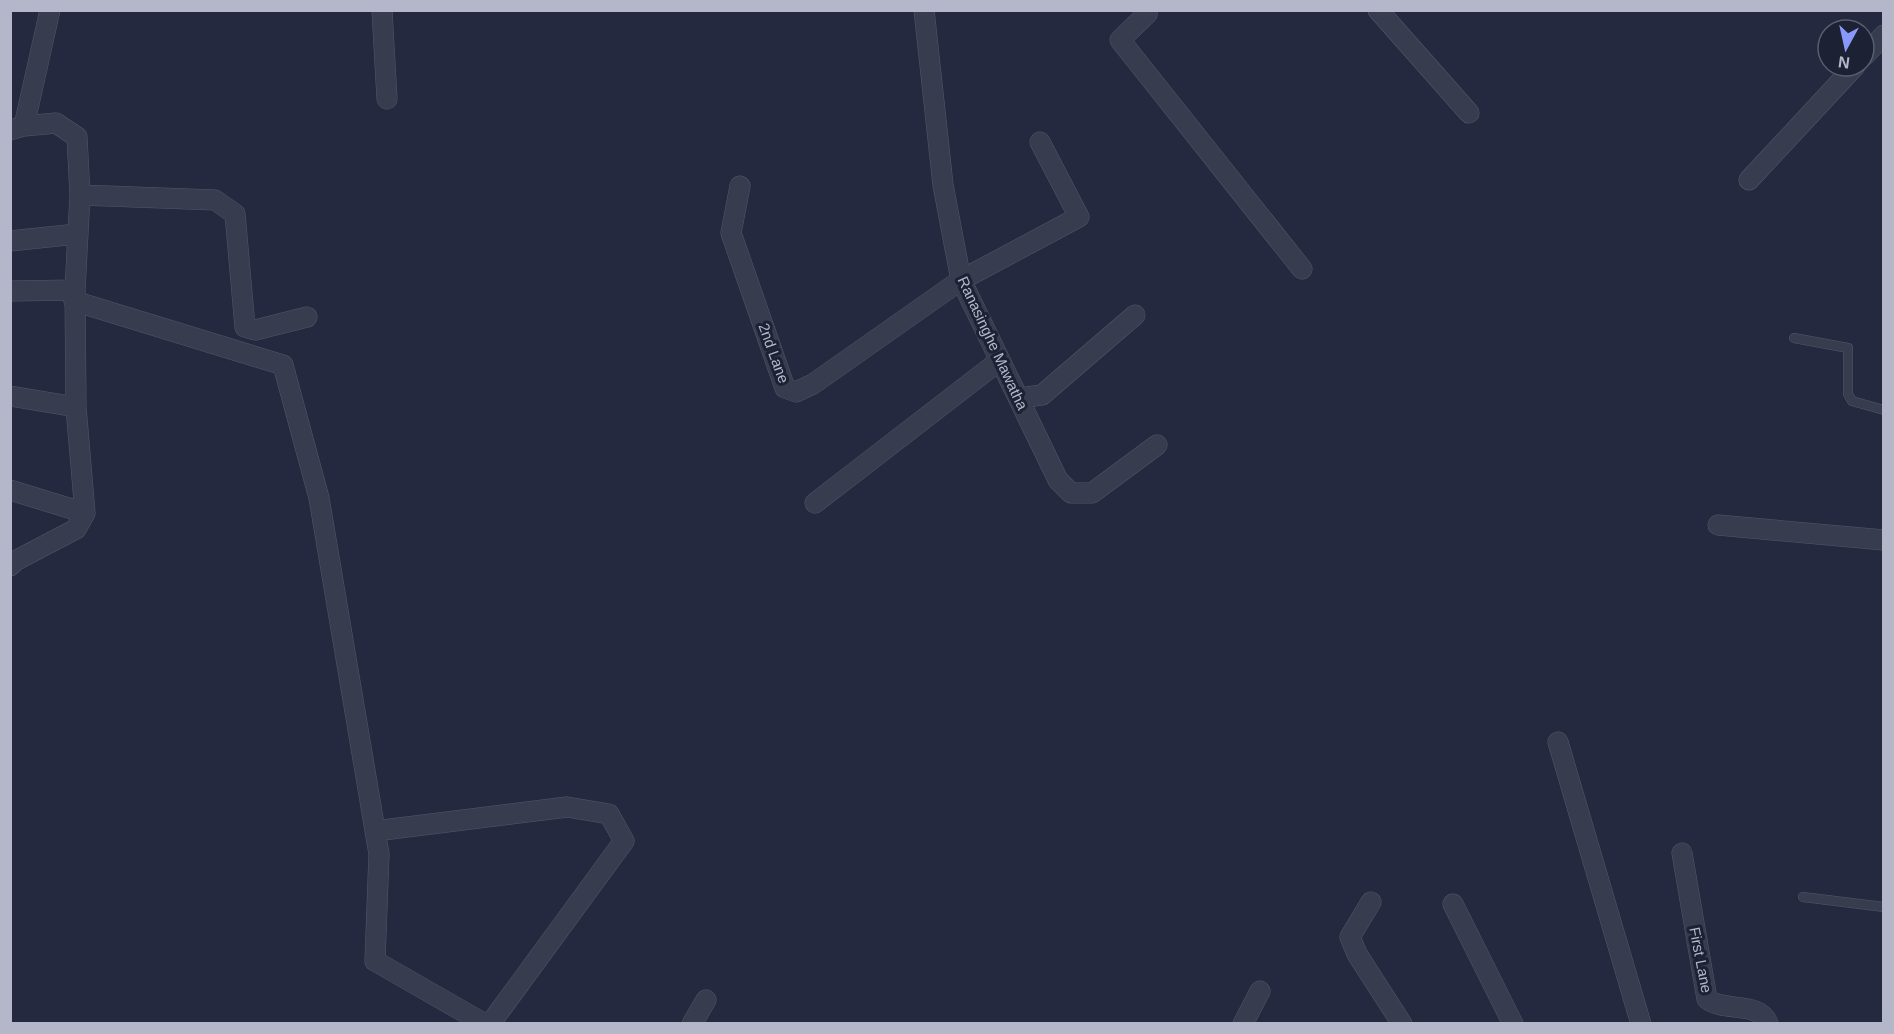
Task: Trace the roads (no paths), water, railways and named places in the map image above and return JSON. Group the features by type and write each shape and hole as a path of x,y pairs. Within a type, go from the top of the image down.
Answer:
{"street":[{"path":"10,566 15,561 76,529 85,513 76,407 74,295 80,195 77,137 56,123 17,128 50,10"},
{"path":"374,10 382,93 381,10"},
{"name":"Ranasinghe Mawatha","path":"924,10 943,185 961,280 1058,480 1071,493 1092,493 1157,446"},
{"path":"1145,10 1147,14 1120,40 1302,269"},
{"path":"1378,10 1468,113"},
{"path":"1749,180 1844,78"},
{"path":"961,280 1079,217 1040,142"},
{"name":"2nd Lane","path":"740,186 731,233 785,388 796,392 813,384 961,280"},
{"path":"80,195 215,200 235,214 245,327 255,330 307,317"},
{"path":"10,241 77,234"},
{"path":"10,291 74,295 283,365 319,498 379,854 375,961 485,1023"},
{"path":"1019,398 1042,395 1135,315"},
{"path":"815,503 999,361"},
{"path":"10,396 76,407"},
{"path":"10,490 85,513"},
{"path":"1718,525 1884,540"},
{"path":"1558,742 1641,1023"},
{"path":"375,831 567,807 609,814 624,841 490,1023"},
{"name":"First Lane","path":"1682,853 1707,999 1714,1004 1759,1011 1768,1023"},
{"path":"1371,902 1350,937 1357,954 1402,1023"},
{"path":"1453,904 1513,1023"},
{"path":"1243,1023 1260,991"},
{"path":"692,1023 706,1000"}],"lane":[{"path":"1794,338 1848,348 1848,394 1852,401 1884,410"},
{"path":"1803,897 1884,907"}]}
